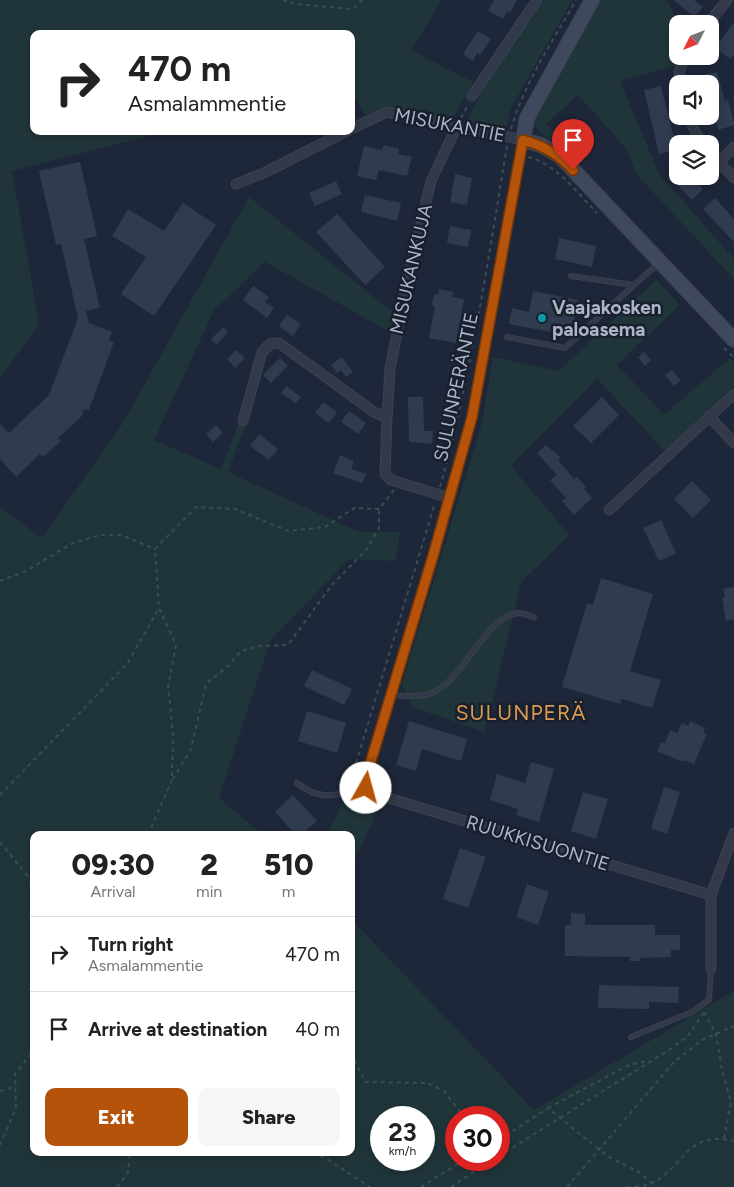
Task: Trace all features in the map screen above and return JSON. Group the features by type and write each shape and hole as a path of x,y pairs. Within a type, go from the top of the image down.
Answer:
{"street":[{"path":"472,96 537,0"},
{"name":"SULUNPERÄNTIE","path":"366,788 367,774 450,498 472,417 527,118 592,0"},
{"path":"715,15 726,0"},
{"name":"MISUKANTIE","path":"355,127 387,112 523,140"},
{"name":"MISUKANKUJA","path":"400,482 391,480 386,474 390,369 407,283 431,181 457,126"},
{"path":"236,184 266,172 339,135"},
{"path":"523,140 541,145 560,156 660,262 728,342"},
{"path":"734,147 719,162 734,178"},
{"path":"242,421 262,352 270,344 279,343 374,412 387,418"},
{"path":"609,510 734,394"},
{"path":"709,416 734,443"},
{"path":"400,482 450,498"},
{"name":"RUUKKISUONTIE","path":"366,788 375,794 711,895"},
{"path":"710,969 711,895 734,833"}],"lane":[{"path":"507,337 566,348 660,262"},
{"path":"571,276 634,285"},
{"path":"390,694 426,695 442,687 462,667 491,630 506,618 519,613 534,617"},
{"path":"297,782 311,794 330,796 366,788"},
{"path":"631,1037 692,1012 709,1000 710,969"}],"path":[{"path":"283,0 295,4 353,9 362,0"},
{"path":"457,126 472,96"},
{"name":"SULUNPERÄNTIE","path":"347,792 449,456 480,306 506,153 520,155"},
{"path":"520,155 536,159 555,171 600,216"},
{"path":"728,342 734,358"},
{"path":"150,831 172,780 191,749 206,684 228,666 241,651 260,646 288,645 331,586 367,549 379,528 379,509 400,482"},
{"path":"172,780 173,732 168,687 176,645 159,608 155,549 196,506 235,509 288,531 325,527 354,508 379,509"},
{"path":"0,581 26,571 73,543 100,535 121,535 155,549"},
{"path":"0,795 127,664 159,608"},
{"path":"0,842 30,879"},
{"path":"510,1149 688,1036 704,1012 709,1000"},
{"path":"704,1012 716,1034 722,1070 731,1102 724,1139"},
{"path":"567,1187 674,1062 702,1040 734,1026"},
{"path":"730,1029 734,1031"},
{"path":"0,1145 16,1108 15,1074 30,1055"},
{"path":"355,1061 365,1082 427,1084 444,1091 456,1106"},
{"path":"510,1133 548,1108 629,1065 650,1061"},
{"path":"0,1090 14,1087"},
{"path":"548,1108 600,1150 638,1172 656,1187"},
{"path":"649,1187 651,1183 699,1142 724,1139 734,1141"},
{"path":"117,1187 128,1174 130,1156"},
{"path":"320,1156 370,1187"},
{"path":"421,1187 446,1171"},
{"path":"451,1187 475,1171"},
{"path":"627,1187 651,1183"}],"green space":[{"path":"0,0 442,0 411,50 473,82 453,119 383,107 366,116 355,98 355,30 30,30 30,135 152,135 12,171 39,324 0,378"},
{"path":"544,0 572,0 511,108 505,130 466,122 491,75"},
{"path":"601,0 667,0 674,15 669,15 669,65 678,65 620,81 659,174 734,259 734,279 637,175 625,147 578,95 546,124 560,139 556,143 538,131 533,121"},
{"path":"249,197 395,314 392,333 265,262 214,310 154,440 221,469 238,425 245,426 228,472 359,532 400,532 395,561 349,559 270,641 219,798 258,831 30,831 30,1156 355,1156 355,923 534,1110 734,991 734,1187 0,1187 0,507 42,538 123,423"},
{"path":"656,280 680,305 617,365 664,415 730,358 734,363 734,385 665,451 597,379 511,466 569,535 521,582 485,732 412,707 402,684 482,423 493,357 559,371"},
{"path":"345,798 379,806 355,861 355,831 329,831"}],"building":[{"path":"494,0 517,0 510,13 507,11 503,19 488,11"},
{"path":"674,0 694,0 703,7 696,15 692,15"},
{"path":"734,23 734,54 731,59 719,51 719,42"},
{"path":"478,31 491,39 480,55 477,53 473,61 463,54"},
{"path":"717,72 718,75 703,75"},
{"path":"719,79 725,101 728,100 734,125 718,130"},
{"path":"661,86 669,125 671,125 673,135 669,135 669,152 659,154 644,90"},
{"path":"384,145 399,149 398,154 412,157 407,176 379,170 376,180 357,176 364,146 382,150"},
{"path":"80,162 97,236 84,239 100,308 86,311 89,323 112,332 109,340 114,342 89,410 84,409 82,416 58,438 61,441 43,457 40,454 16,477 0,459 0,424 9,433 49,395 78,318 61,244 56,245 39,171"},
{"path":"455,174 472,178 467,205 450,202"},
{"path":"336,181 342,194 315,206 309,193"},
{"path":"678,185 699,185 703,189 692,200"},
{"path":"365,195 401,203 397,221 361,212"},
{"path":"715,198 734,219 734,242 703,209"},
{"path":"183,203 216,225 154,316 121,294 146,257 112,236 128,209 164,231"},
{"path":"337,214 385,267 365,285 316,232"},
{"path":"450,226 471,230 468,247 447,243"},
{"path":"559,238 596,246 592,267 555,259"},
{"path":"253,286 269,297 265,302 274,308 267,318 243,300"},
{"path":"439,289 453,292 452,297 464,299 456,343 429,338 435,306 432,305 434,294 438,295"},
{"name":"Vaajakosken paloasema","path":"533,291 578,300 571,336 509,324 512,308 529,312"},
{"path":"287,315 301,324 293,336 279,326"},
{"path":"223,327 228,332 216,345 211,339"},
{"path":"236,350 245,358 235,368 227,359"},
{"path":"644,352 651,360 645,366 638,357"},
{"path":"342,357 353,372 346,377 341,370 337,373 331,365"},
{"path":"280,358 288,366 271,383 263,375"},
{"path":"672,370 681,380 674,386 665,375"},
{"path":"286,386 301,397 296,403 281,393"},
{"path":"408,397 423,397 424,431 433,431 432,444 409,442"},
{"path":"602,397 619,415 591,443 573,426"},
{"path":"323,402 337,412 329,423 315,413"},
{"path":"349,411 366,423 358,434 341,422"},
{"path":"216,425 223,433 213,442 206,434"},
{"path":"259,434 278,449 269,460 250,446"},
{"path":"546,445 561,458 558,460 574,479 577,477 586,487 584,489 592,498 574,515 562,501 566,498 550,480 557,475 537,453"},
{"path":"340,455 354,461 351,469 366,474 362,483 333,473"},
{"path":"692,481 711,500 693,518 674,499"},
{"path":"661,520 676,553 659,561 643,528"},
{"path":"601,578 653,594 630,671 661,680 652,708 622,699 620,704 562,687 587,603 593,605"},
{"path":"734,587 734,619 726,621 722,598 725,598 723,589"},
{"path":"312,670 352,689 344,705 304,686"},
{"path":"307,711 346,723 337,753 298,741"},
{"path":"409,721 467,739 461,761 422,749 416,771 396,765"},
{"path":"690,721 705,728 703,732 707,734 694,764 684,760 683,762 657,751 661,742 665,743 670,730 677,733 682,723 688,726"},
{"path":"531,762 554,769 539,822 516,815 518,809 490,800 497,774 525,783"},
{"path":"664,787 680,792 667,834 651,828"},
{"path":"583,792 608,799 596,839 571,831"},
{"path":"293,795 317,821 306,831 292,831 275,812"},
{"path":"460,848 486,857 468,908 443,899"},
{"path":"527,884 549,892 538,925 516,917"},
{"path":"571,913 585,914 585,925 655,925 655,935 680,935 680,950 671,950 671,957 640,958 640,961 630,961 630,957 565,956 565,925 571,925"},
{"path":"599,985 679,987 678,1003 649,1002 649,1009 598,1008"}],"place":[{"name":"Vaajakosken paloasema","path":"542,318"}],"district":[{"name":"SULUNPERÄ","path":"521,712"}],"route":[{"path":"366,788 367,774 433,556 472,417 523,140 541,145 560,156 573,170"}]}
